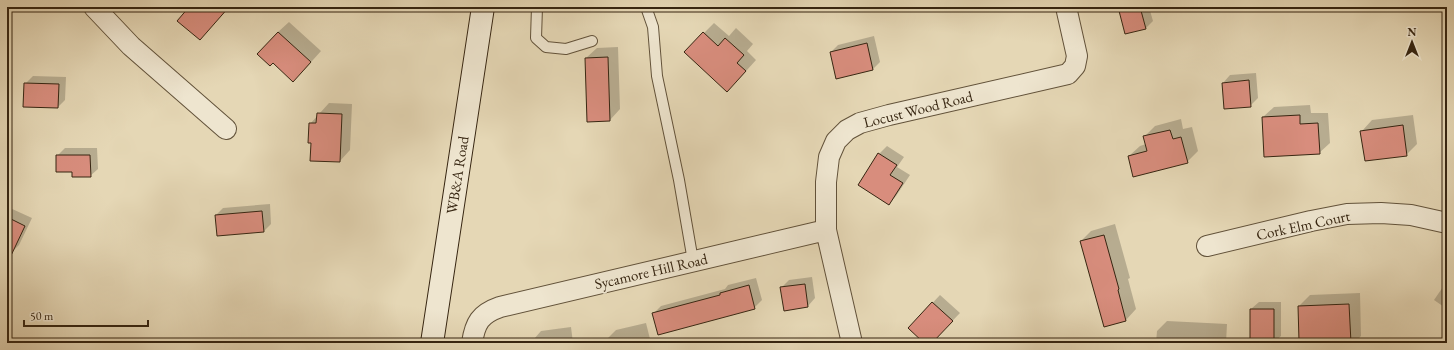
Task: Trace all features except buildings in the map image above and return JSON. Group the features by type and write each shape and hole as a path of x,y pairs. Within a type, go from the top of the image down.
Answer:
{"street":[{"path":"94,7 131,46 226,129"},
{"name":"WB&A Road","path":"432,343 483,7"},
{"name":"Locust Wood Road","path":"852,343 826,230 826,182 829,157 836,141 846,130 860,123 1068,74 1075,66 1077,56 1066,7"},
{"name":"Cork Elm Court","path":"1207,246 1347,214 1381,213 1411,215 1447,223"},
{"name":"Sycamore Hill Road","path":"472,343 479,319 488,311 500,307 826,230"}],"lane":[{"path":"537,7 536,38 546,47 566,49 592,41"},
{"path":"646,7 653,27 657,76 679,180 693,261"}]}
